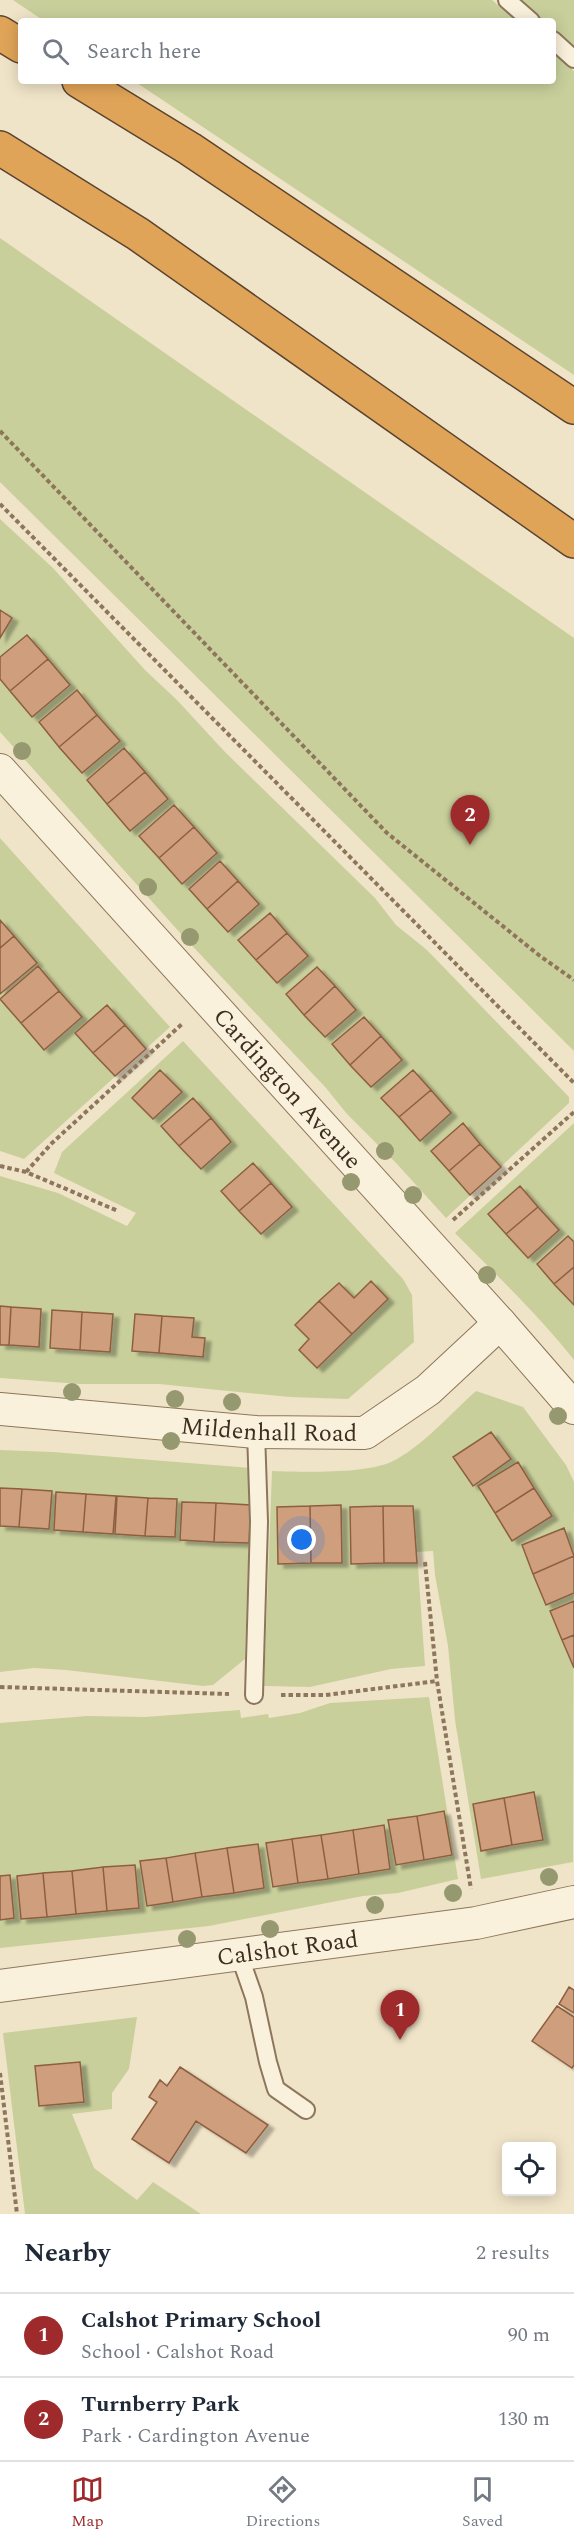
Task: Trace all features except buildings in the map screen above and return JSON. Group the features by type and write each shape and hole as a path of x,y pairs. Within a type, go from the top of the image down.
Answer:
{"highway":[{"path":"0,33 18,44"},
{"path":"84,84 190,149 574,407"},
{"path":"0,148 138,234 574,541"}],"street":[{"name":"Cardington Avenue","path":"0,770 500,1323 574,1408"},
{"name":"Mildenhall Road","path":"0,1409 256,1432 365,1433 428,1389 500,1323"},
{"name":"Calshot Road","path":"0,1986 476,1923 574,1902"}],"lane":[{"path":"507,0 528,18"},
{"path":"556,43 574,59"},
{"path":"254,1695 259,1522 256,1432"},
{"path":"239,1954 254,1997 276,2089 306,2110"}],"path":[{"path":"0,431 387,833 540,956 574,980"},
{"path":"0,504 574,1083"},
{"path":"26,1172 52,1143 209,1000"},
{"path":"428,1243 574,1112"},
{"path":"0,1166 26,1172 118,1211"},
{"path":"425,1562 437,1682 476,1923"},
{"path":"0,1687 326,1695 437,1682"},
{"path":"0,2073 17,2214"}],"green space":[{"path":"13,0 492,0 513,18 40,18"},
{"path":"513,0 574,0 574,52 556,37 556,18 534,18"},
{"path":"556,56 574,71 574,375 138,84 556,84"},
{"path":"0,238 574,638 574,1051 0,482"},
{"path":"0,519 53,568 145,670 177,700 225,752 375,898 396,925 427,950 569,1097 569,1103 446,1218 182,935 0,732"},
{"path":"0,838 170,1027 24,1159 0,1151"},
{"path":"183,1041 403,1279 412,1295 414,1342 348,1399 290,1397 159,1384 80,1384 0,1378 0,1176 58,1193 127,1226 136,1213 54,1173 62,1152"},
{"path":"574,1123 574,1360 531,1311 455,1233"},
{"path":"476,1391 523,1407 566,1465 574,1482 573,1862 481,1879 455,1720 448,1646 433,1551 417,1552 425,1666 391,1669 310,1687 264,1686 272,1471 316,1472 365,1469 391,1462 424,1439"},
{"path":"0,1450 251,1468 245,1659 213,1685 203,1686 66,1670 34,1668 0,1672"},
{"path":"429,1697 458,1879 398,1893 363,1896 209,1926 0,1948 0,1723 87,1716 145,1717 240,1710 241,1718 268,1714 269,1718 300,1713 330,1703"},
{"path":"137,2017 129,2069 112,2093 112,2109 72,2114 94,2168 137,2200 153,2182 201,2214 25,2214 3,2033"}],"place":[{"name":"Turnberry Park","path":"470,845"},
{"name":"Calshot Primary School","path":"400,2040"}]}
